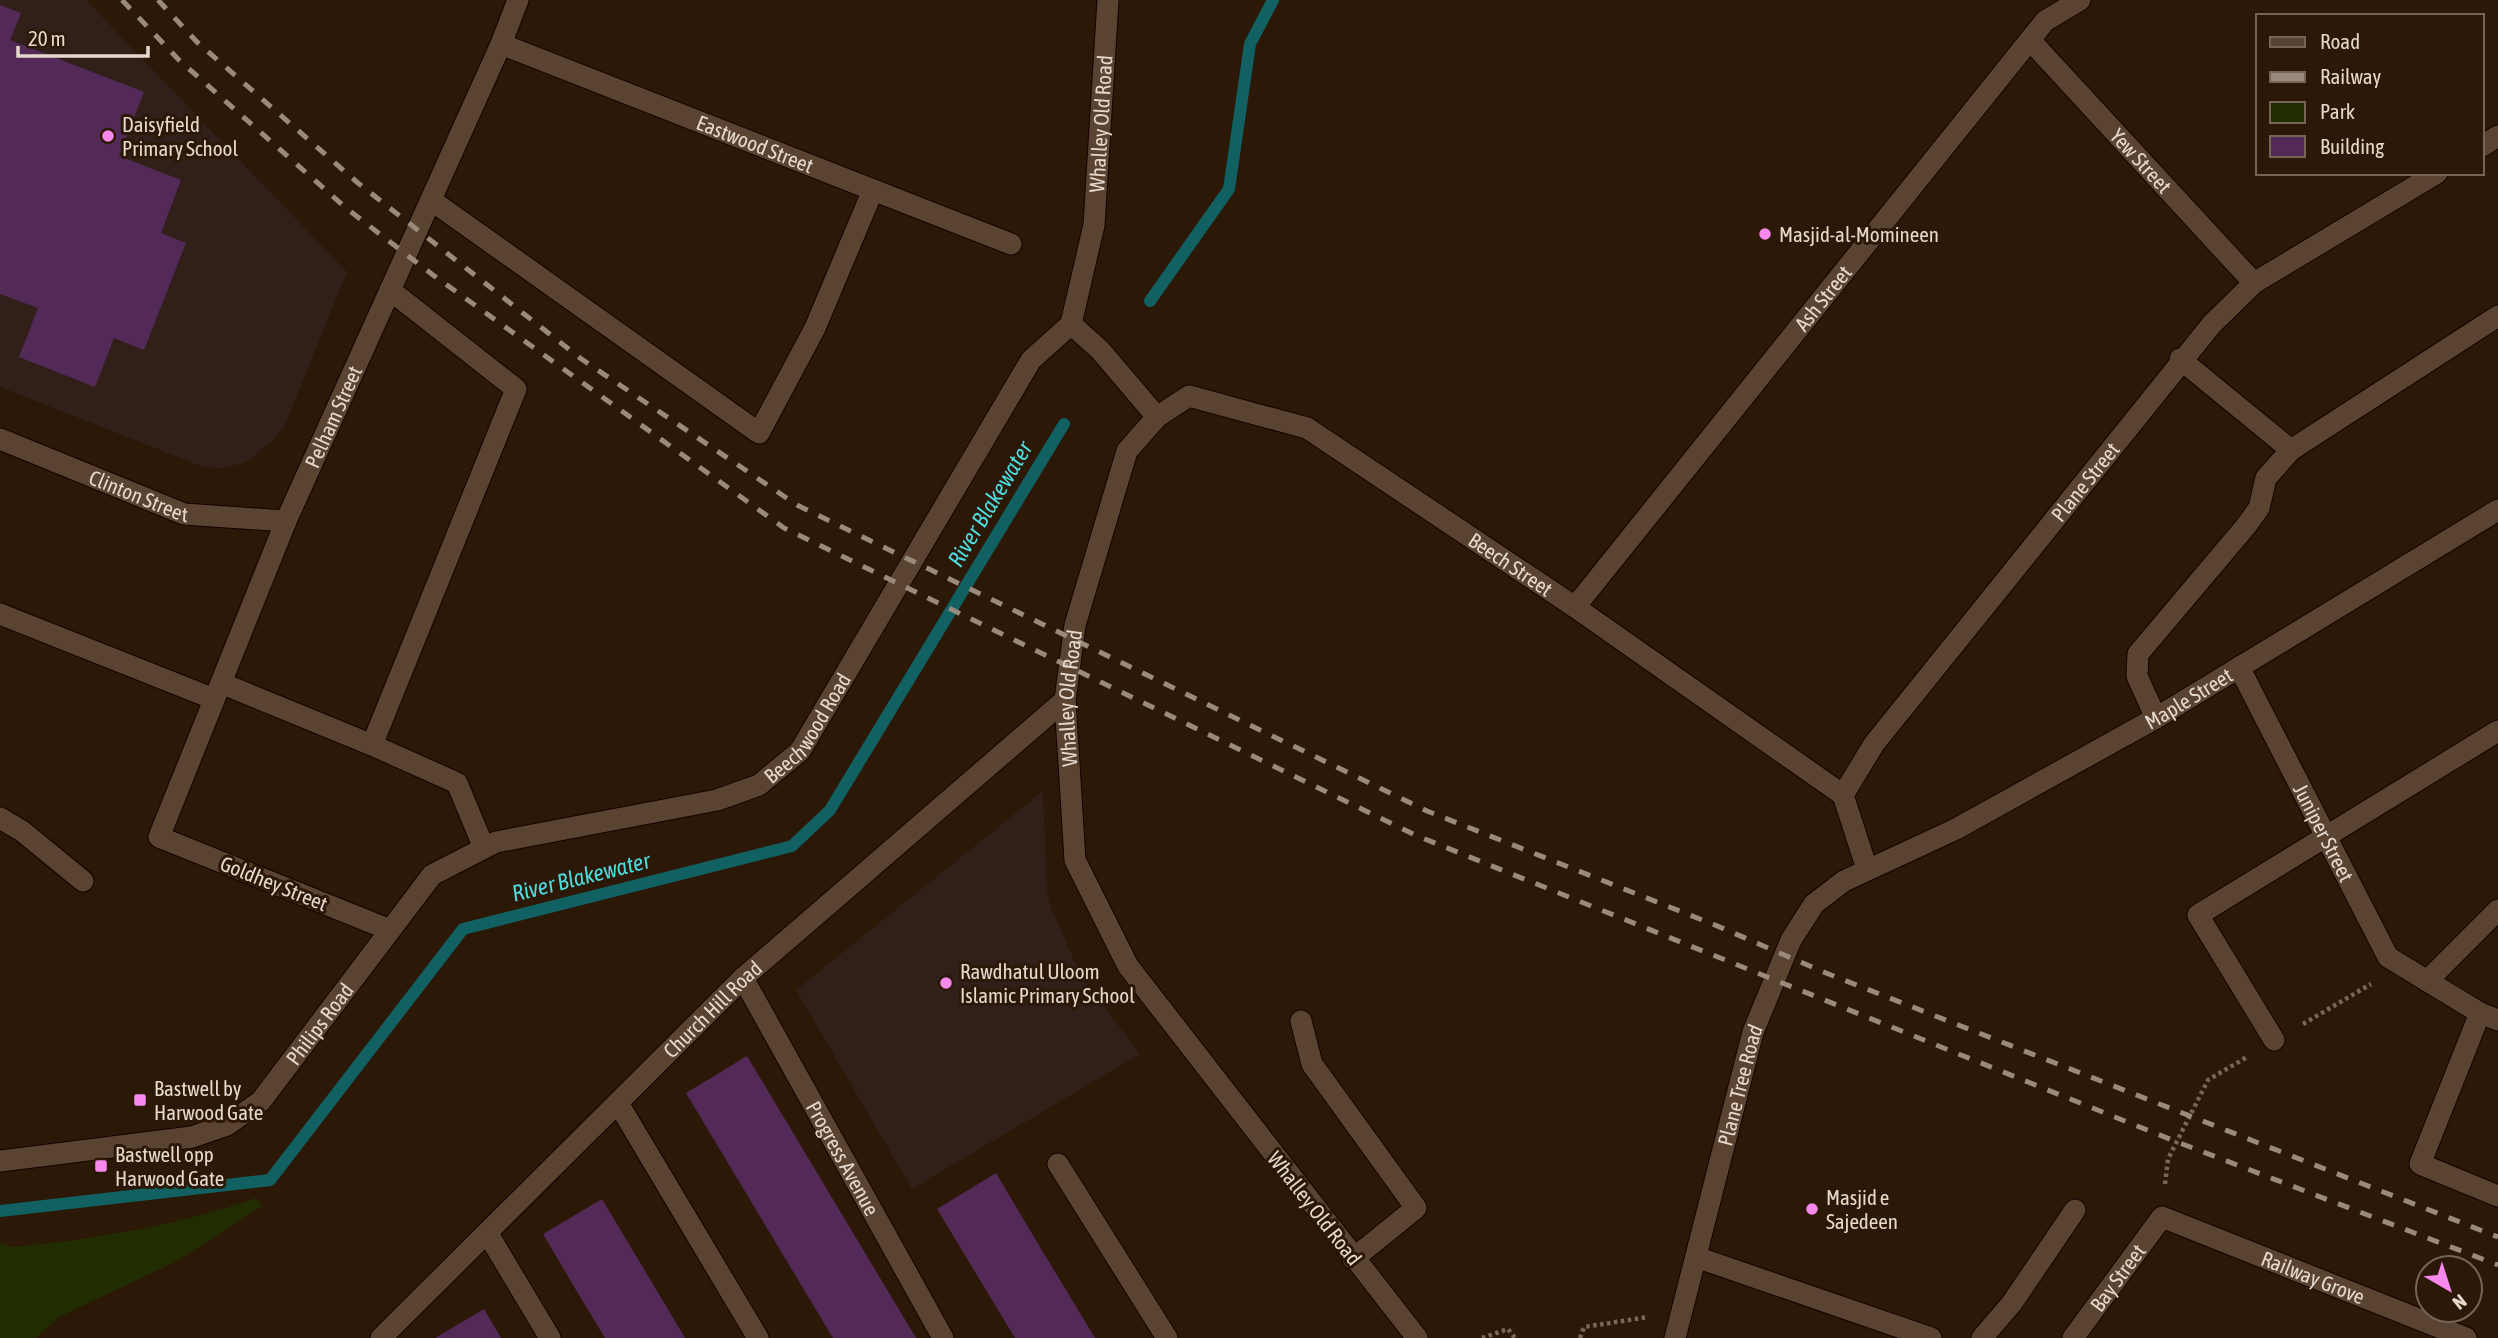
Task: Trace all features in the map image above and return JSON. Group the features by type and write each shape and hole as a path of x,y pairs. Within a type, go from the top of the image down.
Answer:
{"street":[{"name":"Pelham Street","path":"159,837 286,521 501,44 517,0"},
{"name":"Whalley Old Road","path":"1071,324 1094,225 1108,0"},
{"name":"Ash Street","path":"1575,607 2029,40 2045,21 2080,0"},
{"name":"Yew Street","path":"2029,40 2254,283"},
{"name":"Eastwood Street","path":"501,44 1011,244"},
{"name":"Plane Street","path":"1843,796 1874,744 2180,359 2254,283 2434,175"},
{"path":"431,200 759,433 815,328 873,190"},
{"path":"372,745 516,390 390,290"},
{"path":"2156,718 2137,676 2138,654 2246,526 2259,508 2266,478 2291,450 2498,316"},
{"path":"1071,324 1100,350 1157,417"},
{"name":"Beechwood Road","path":"390,930 432,875 496,842 717,800 760,785 800,751 1031,360 1071,324"},
{"path":"2180,359 2291,450"},
{"name":"Beech Street","path":"1157,417 1189,396 1307,428 1575,607 1843,796"},
{"name":"Whalley Old Road","path":"1157,417 1128,451 1075,625 1065,700 1075,860 1128,965 1353,1259 1417,1338"},
{"name":"Clinton Street","path":"0,439 184,514 286,521"},
{"name":"Maple Street","path":"1867,869 1956,829 2156,718 2498,510"},
{"path":"0,614 372,745 457,783 484,848"},
{"name":"Juniper Street","path":"2239,667 2388,957 2489,1016"},
{"name":"Church Hill Road","path":"381,1338 743,978 1065,700"},
{"path":"2274,1040 2197,915 2498,731"},
{"path":"1843,796 1867,869"},
{"path":"0,818 22,831 83,881"},
{"name":"Goldhey Street","path":"159,837 390,930"},
{"name":"Plane Tree Road","path":"1675,1338 1753,1032 1790,940 1814,904 1844,881 1867,869"},
{"path":"2427,981 2498,910"},
{"name":"Philips Road","path":"0,1161 192,1138 227,1125 261,1101 390,930"},
{"name":"Progress Avenue","path":"743,978 943,1338"},
{"path":"2489,1016 2420,1164 2498,1196"},
{"path":"1301,1021 1312,1064 1416,1208 1353,1259"},
{"path":"618,1104 758,1338"},
{"path":"1058,1164 1167,1338"},
{"path":"1982,1338 2012,1303 2075,1210"},
{"name":"Bay Street","path":"2073,1338 2162,1217"},
{"name":"Railway Grove","path":"2162,1217 2466,1338"},
{"path":"488,1234 551,1338"},
{"path":"1696,1257 1931,1338"}],"path":[{"path":"2162,1217 2168,1159 2208,1080 2403,965"},
{"path":"1580,1338 1584,1327 1683,1311"},
{"path":"1482,1338 1508,1329 1515,1338"}],"shaded area":[{"name":"Daisyfield Primary School","path":"0,0 86,0 347,272 285,425 275,439 246,462 224,468 203,467 0,387"},
{"name":"Rawdhatul Uloom Islamic Primary School","path":"1043,791 1047,892 1051,907 1081,976 1140,1054 912,1189 796,990"}],"green space":[{"path":"256,1198 262,1206 177,1261 59,1317 36,1338 0,1338 0,1243 12,1247 136,1230"}],"building":[{"path":"0,5 21,13 10,40 144,92 119,156 181,180 161,233 186,243 144,350 114,338 95,387 19,357 38,308 0,294"},
{"path":"747,1056 916,1338 833,1338 686,1093"},
{"path":"996,1173 1095,1338 1015,1338 937,1209"},
{"path":"602,1199 685,1338 605,1338 576,1290 543,1234"},
{"path":"484,1309 501,1338 435,1338"}],"waterway":[{"name":"River Blakewater","path":"1150,301 1229,189 1250,44 1273,0"},
{"name":"River Blakewater","path":"0,1211 270,1180 463,929 792,846 830,810 1064,424"}],"railway":[{"path":"122,0 179,60 346,208 433,275 784,528 1415,835 2172,1140 2498,1265"},
{"path":"158,0 197,42 358,183 580,358 797,505 1427,811 1715,925 1826,973 2498,1237"}],"place":[{"name":"Daisyfield Primary School","path":"108,136"},
{"name":"Masjid-al-Momineen","path":"1765,234"},
{"name":"Rawdhatul Uloom Islamic Primary School","path":"946,983"},
{"name":"Bastwell by Harwood Gate","path":"140,1100"},
{"name":"Bastwell opp Harwood Gate","path":"101,1166"},
{"name":"Masjid e Sajedeen","path":"1812,1209"}]}
